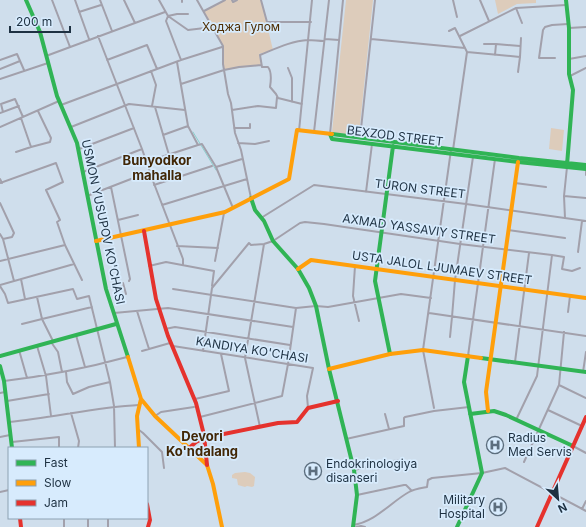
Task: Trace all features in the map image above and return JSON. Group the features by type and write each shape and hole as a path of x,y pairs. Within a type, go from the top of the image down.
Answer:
{"street":[{"name":"USMON YUSUPOV KO'CHASI","path":"26,0 40,32 61,103 78,149 106,289 140,399"},
{"path":"52,0 70,47"},
{"path":"75,0 89,40"},
{"path":"100,0 112,31"},
{"path":"124,0 135,23"},
{"path":"160,0 168,16 188,30 211,27"},
{"path":"197,0 222,46 224,70 234,128 241,150 251,198 256,210 274,241 298,269 310,288 316,306 329,369 354,470 357,495 354,526"},
{"path":"204,11 225,0"},
{"path":"232,0 233,2 237,0"},
{"path":"261,0 267,22 311,22"},
{"path":"96,241 225,212 289,179 296,131 299,130 312,0"},
{"path":"314,132 329,0"},
{"path":"330,134 344,0"},
{"path":"360,140 375,0"},
{"path":"453,0 457,17"},
{"path":"480,0 490,21"},
{"path":"565,219 564,196 573,90 570,76 569,26 566,0"},
{"path":"79,12 101,4"},
{"path":"460,36 516,8 566,5"},
{"path":"516,8 522,23"},
{"path":"46,56 165,12"},
{"path":"168,16 188,14"},
{"path":"168,16 166,21 181,60"},
{"path":"555,58 539,58 543,30 545,27 552,25 586,27"},
{"path":"434,408 423,350 434,278 437,241 467,52 456,28 449,31"},
{"path":"98,36 183,259 183,265"},
{"path":"518,72 521,38"},
{"path":"371,39 465,48"},
{"path":"261,65 261,54 285,45 308,40 339,40"},
{"path":"484,44 520,46"},
{"path":"496,44 496,55"},
{"path":"107,60 147,45 157,69"},
{"path":"0,127 38,111 181,60 222,48"},
{"path":"467,52 520,57"},
{"path":"0,60 17,54 24,70"},
{"path":"569,59 586,56"},
{"path":"0,69 20,61"},
{"path":"0,79 48,62"},
{"path":"177,62 188,126 216,167 233,208"},
{"path":"181,84 224,70 239,67 261,65 263,68 268,67 270,70 270,87 277,97 276,108 258,106 232,110"},
{"path":"288,68 292,78 292,102"},
{"path":"570,76 586,68"},
{"path":"152,71 156,85 154,106 168,155"},
{"path":"277,97 302,104"},
{"path":"3,112 1,104 15,99 19,106 31,147"},
{"path":"71,127 125,106 134,104 185,110"},
{"path":"0,113 19,106"},
{"path":"16,152 51,140 38,111"},
{"path":"234,128 250,128 250,124"},
{"path":"163,135 188,126"},
{"path":"78,149 134,128"},
{"name":"BEXZOD STREET","path":"299,130 360,140 452,151 473,156 567,165 586,170"},
{"name":"BEXZOD STREET","path":"360,140 372,144 452,151"},
{"path":"238,143 251,144 269,141"},
{"path":"366,192 372,144"},
{"path":"146,162 200,145"},
{"path":"390,354 375,281 393,146"},
{"path":"82,172 142,149"},
{"path":"452,151 519,160 486,392 488,411"},
{"path":"450,337 455,280 473,156"},
{"path":"457,527 482,473 464,382 495,158"},
{"path":"216,167 242,159"},
{"path":"0,179 1,183 56,163 63,182 46,190 60,220 57,222 65,245 82,280"},
{"path":"567,165 586,165"},
{"path":"154,185 212,166"},
{"path":"586,170 586,175"},
{"path":"87,197 149,172"},
{"path":"162,205 247,179"},
{"path":"515,183 546,187"},
{"name":"TURON STREET","path":"261,218 312,185 444,201 586,221"},
{"path":"111,187 130,278 129,281"},
{"path":"564,196 586,198"},
{"path":"0,203 14,233 12,237 3,239"},
{"path":"215,261 225,212"},
{"path":"118,220 138,216"},
{"path":"578,252 582,221"},
{"name":"AXMAD YASSAVIY STREET","path":"212,288 249,243 251,245 264,244 274,241 300,223 305,222 437,241 552,255"},
{"path":"508,230 565,238"},
{"path":"144,231 151,280 165,329 200,417 207,465 213,484 222,527"},
{"path":"0,234 3,239 14,281"},
{"path":"260,427 246,358 250,321 264,244"},
{"path":"0,261 65,245"},
{"path":"177,246 218,248"},
{"path":"515,362 529,253"},
{"path":"516,420 537,376 552,255 564,257 562,269 572,271 580,268"},
{"name":"USTA JALOL LJUMAEV STREET","path":"298,269 311,260 586,298"},
{"path":"149,266 166,262 214,271 203,351"},
{"path":"74,264 0,285 8,303 74,289 77,299 89,296 110,382 114,406 115,447"},
{"path":"355,266 352,296 355,302 359,321"},
{"path":"21,279 25,299"},
{"path":"123,283 126,294"},
{"path":"173,288 296,308 316,306 328,307 401,294 431,298"},
{"path":"568,312 570,296"},
{"path":"37,297 42,319 58,352 62,372"},
{"path":"22,324 92,307"},
{"path":"113,314 168,308 209,313 293,327"},
{"path":"200,417 282,396 296,308"},
{"path":"137,311 149,349"},
{"path":"429,313 586,336"},
{"path":"0,356 116,324"},
{"path":"165,329 175,327 290,345"},
{"path":"524,462 559,385 564,332"},
{"path":"76,335 84,367"},
{"path":"37,345 46,376 51,416"},
{"name":"KANDIYA KO'CHASI","path":"142,351 171,345 313,368 307,396 308,408"},
{"path":"19,350 27,378"},
{"path":"329,369 390,354 423,350 585,372 586,352"},
{"path":"194,399 229,391 221,354"},
{"path":"4,381 46,376 128,357"},
{"path":"0,366 4,381 12,447"},
{"path":"66,372 73,394 89,387 110,382"},
{"path":"559,385 586,398"},
{"path":"0,393 5,392"},
{"path":"6,401 49,394"},
{"path":"139,447 137,416 140,399"},
{"path":"140,399 188,449 207,465"},
{"path":"188,449 196,442 204,438 283,422 297,422 308,408 338,401"},
{"path":"8,422 30,420 114,406 139,405"},
{"path":"155,416 161,412 194,407"},
{"path":"346,439 404,426 405,416 469,407"},
{"path":"548,410 582,426"},
{"path":"470,414 494,411 586,453"},
{"path":"71,413 79,441 78,447"},
{"path":"385,414 389,429"},
{"path":"537,527 586,417"},
{"path":"139,430 144,433 162,452 164,468"},
{"path":"0,436 10,435"},
{"path":"12,442 59,437 59,447"},
{"path":"354,470 398,460"},
{"path":"354,526 372,518 410,490 427,487 428,480 432,478 482,473 505,468 586,511"},
{"path":"357,495 404,485 406,485 410,490"},
{"path":"582,509 586,501"},
{"path":"148,509 150,520 148,527"},
{"path":"354,526 365,527"}],"green space":[{"name":"Ходжа Гулом","path":"225,0 232,0 233,2 238,0 261,0 273,50 259,54 261,65 224,70 223,46 204,11"},
{"path":"346,0 373,0 359,134 357,136 332,132"},
{"path":"495,0 536,0 536,3 517,4 498,14"},
{"path":"551,128 564,130 562,151 549,149"},
{"path":"235,473 250,473 255,477 254,486 245,487 238,485 237,479 232,478 232,475"}],"waterway":[{"path":"193,132 216,170"}],"traffic: fast":[{"path":"26,0 40,32 57,96 77,143 106,289 128,357"},
{"path":"566,0 569,28 569,74 573,90 567,165"},
{"path":"330,134 332,139 586,169"},
{"path":"332,134 586,165"},
{"path":"390,354 375,281 393,146"},
{"path":"251,198 255,210 264,221 273,241 298,269 309,288 316,306 329,369 354,470 357,495 353,527"},
{"path":"0,356 116,324"},
{"path":"457,527 482,473 464,382 468,356"},
{"path":"481,358 586,372"},
{"path":"0,366 4,381 12,447"},
{"path":"470,414 494,411 506,415 573,446"}],"traffic: slow":[{"path":"96,241 225,212 289,179 297,130 332,134"},
{"path":"488,411 486,392 518,162"},
{"path":"298,269 311,260 586,298"},
{"path":"329,369 390,354 423,350 481,358"},
{"path":"128,357 141,399 155,416 207,465 213,484 222,527"},
{"path":"139,447 137,416 141,399"}],"traffic: jam":[{"path":"144,231 156,299 168,336 196,403 204,435 207,465"},
{"path":"188,449 196,442 204,438 278,423 297,422 308,408 338,401"},
{"path":"537,527 586,417"},
{"path":"148,509 150,520 148,527"},
{"path":"20,519 21,527"}],"place":[{"name":"Radius Med Servis","path":"495,445"},
{"name":"Endokrinologiya disanseri","path":"313,471"},
{"name":"Military Hospital","path":"498,507"}],"district":[{"name":"Bunyodkor mahalla","path":"157,168"},
{"name":"Devori Ko'ndalang","path":"202,444"}]}
